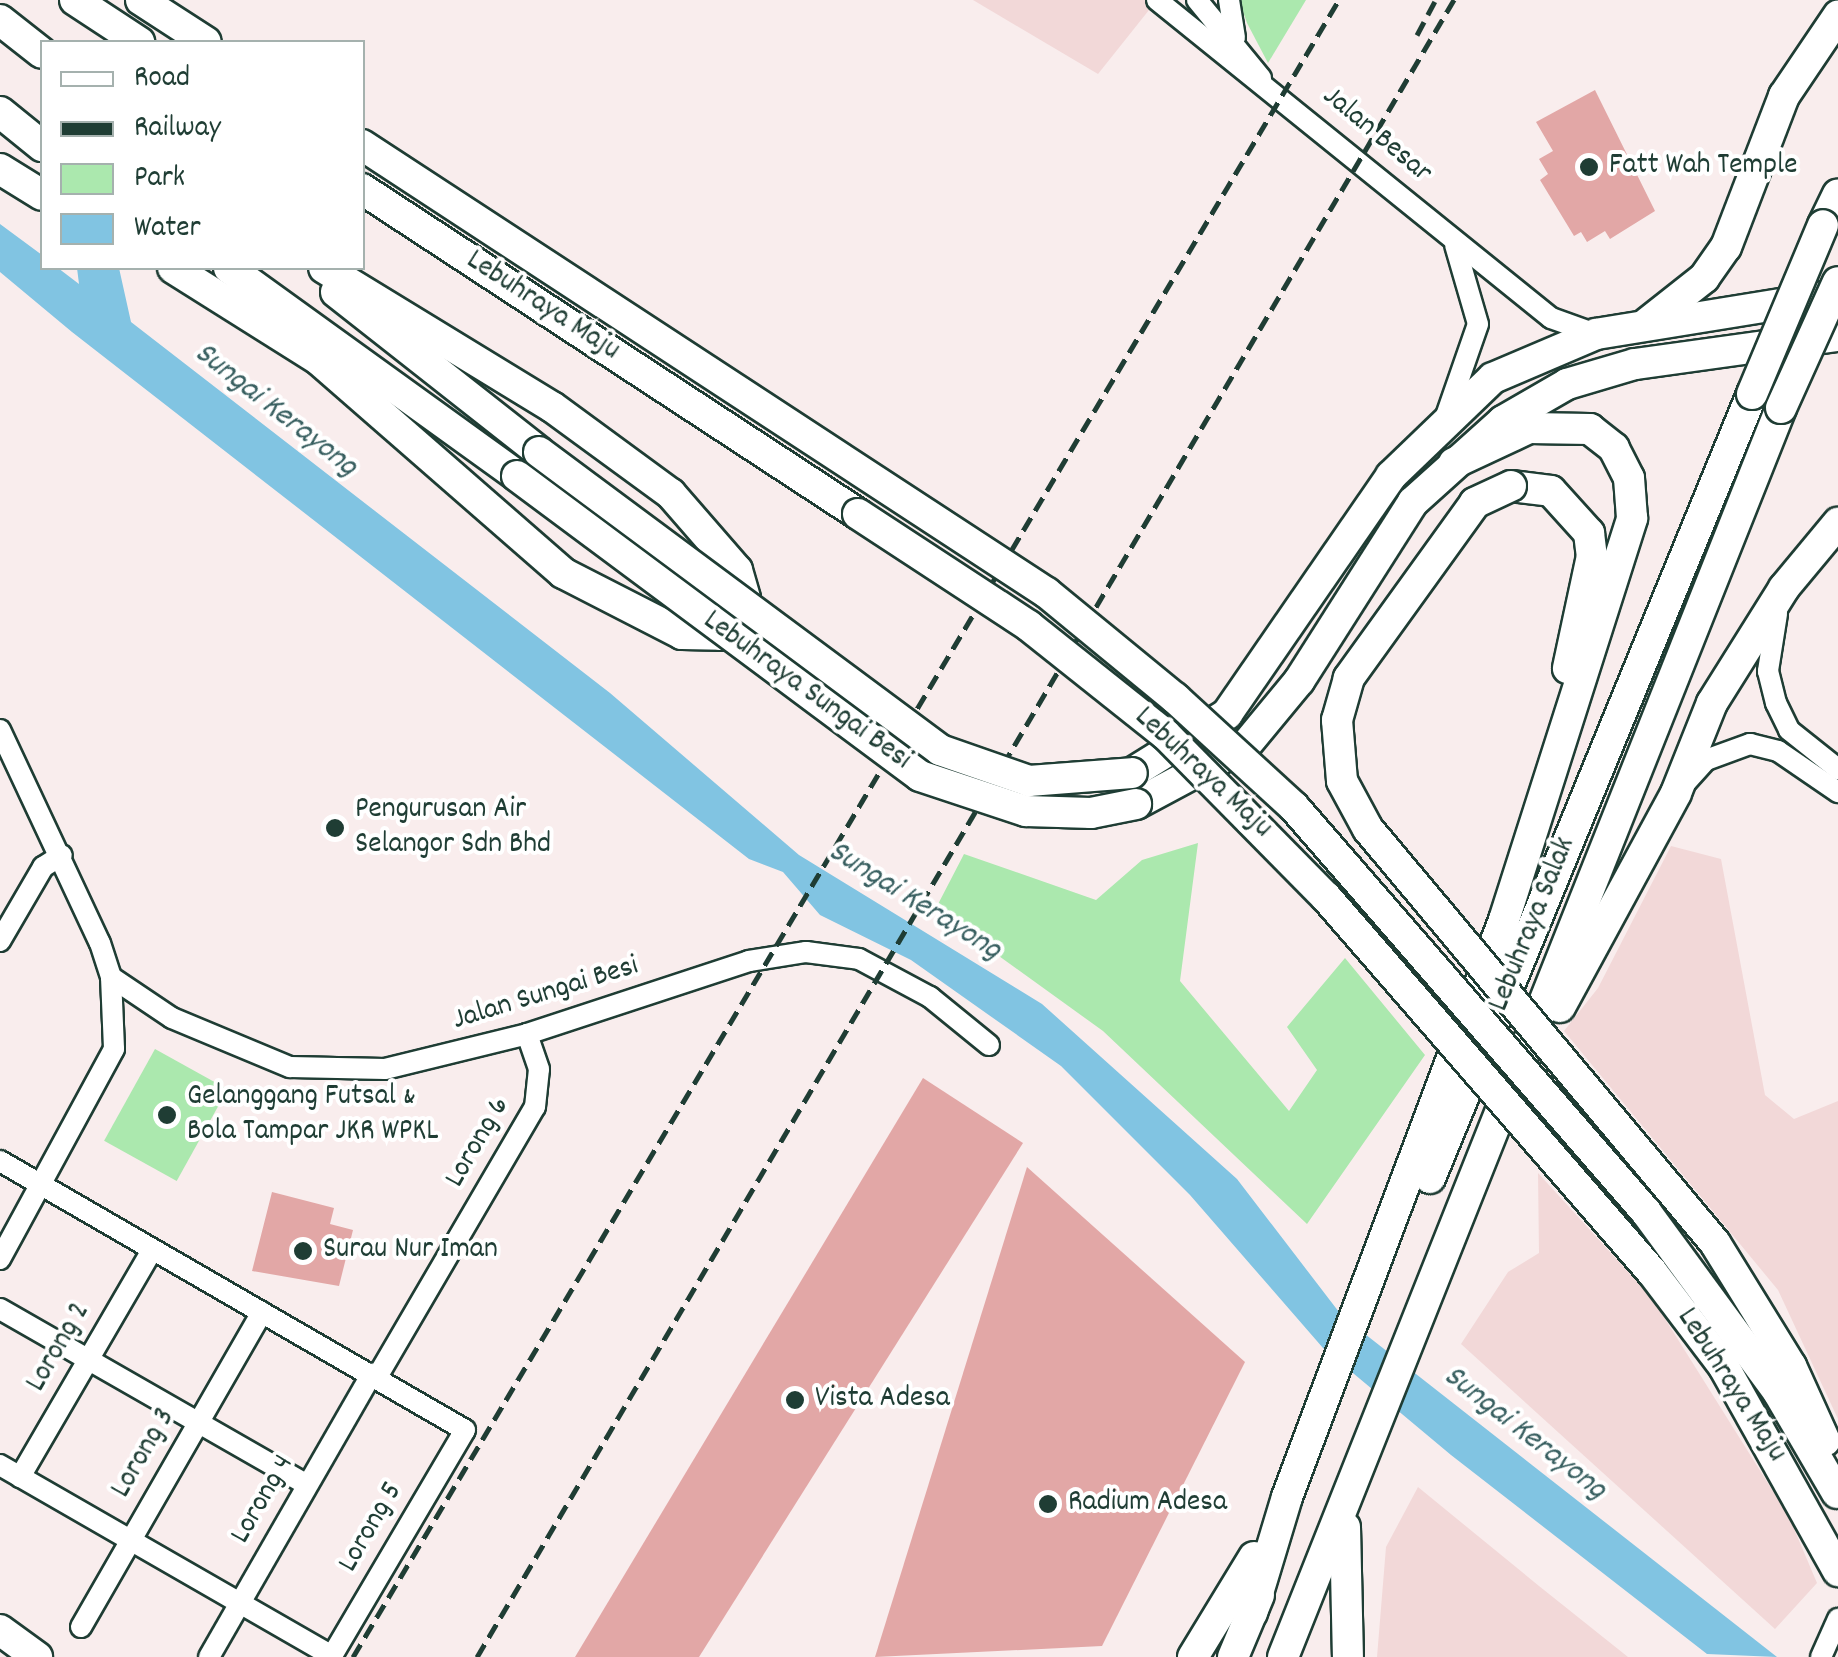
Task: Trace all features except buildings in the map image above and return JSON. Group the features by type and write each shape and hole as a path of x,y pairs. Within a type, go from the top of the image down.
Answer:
{"highway":[{"path":"75,0 136,40"},
{"path":"141,0 203,40"},
{"path":"1645,325 1704,278 1726,247 1784,96 1838,16"},
{"path":"0,20 40,51"},
{"name":"Lebuhraya Maju","path":"365,147 1048,593 1188,710 1294,807 1646,1212 1757,1362 1837,1495"},
{"path":"0,169 40,193"},
{"name":"Lebuhraya Maju","path":"365,191 1029,626 1164,734 1326,897 1569,1168 1724,1367 1838,1571"},
{"name":"Lebuhraya Salak","path":"1233,1657 1752,394 1838,194"},
{"path":"176,270 320,360 564,573 652,624 706,636 734,626 745,598 737,570 671,494 552,407 327,270"},
{"name":"Lebuhraya Sungai Besi","path":"232,270 920,776 1026,811 1091,813 1136,804 1246,745 1299,681 1379,547 1454,463 1503,422 1568,384 1635,364 1838,336"},
{"name":"Lebuhraya Sungai Besi","path":"310,270 539,452 940,750 1029,781 1132,772 1228,714 1349,533 1444,419 1493,378 1596,334 1838,295"},
{"name":"Lebuhraya Salak","path":"1283,1657 1529,1050 1782,408 1838,282"},
{"path":"1252,1613 1286,1497 1451,1067 1624,556 1629,478 1614,448 1590,429 1562,423 1528,428 1454,463"},
{"path":"1558,750 1592,556 1589,533 1550,491 1512,486 1475,503 1349,678 1337,720 1342,781 1368,829 1714,1243 1791,1366 1823,1433 1837,1495"},
{"path":"1529,1050 1574,986 1676,793 1712,704 1784,588 1838,523"},
{"path":"1451,1067 1512,981"},
{"path":"1193,1657 1286,1497"},
{"path":"1346,1504 1348,1657"},
{"path":"0,1630 37,1657"}],"street":[{"path":"1229,0 1235,40"},
{"path":"1192,27 1202,2"},
{"name":"Jalan Besar","path":"1202,2 1262,80"},
{"name":"Jalan Besar","path":"1165,3 1551,318 1596,334"},
{"path":"1444,419 1478,324 1452,238"},
{"path":"1784,588 1769,642 1776,702 1790,730 1838,768"},
{"path":"0,730 62,854 111,977 114,1049 45,1184 0,1258"},
{"path":"1676,793 1706,760 1750,744 1778,751 1838,792"},
{"path":"0,942 43,867 62,854"},
{"name":"Jalan Sungai Besi","path":"111,977 172,1018 290,1067 385,1069 528,1034 748,960 806,952 859,959 930,996 989,1045"},
{"name":"Lorong 6","path":"374,1376 535,1107 539,1069 528,1034"},
{"path":"0,1161 374,1376"},
{"name":"Lorong 2","path":"20,1477 152,1250"},
{"path":"0,1308 306,1485"},
{"name":"Lorong 3","path":"81,1627 262,1312"},
{"name":"Lorong 5","path":"332,1656 464,1430 374,1376"},
{"name":"Lorong 4","path":"209,1657 306,1485 374,1376"},
{"path":"0,1465 241,1600 332,1656"},
{"path":"1821,1657 1838,1619"}],"shaded area":[{"path":"973,0 1145,0 1153,5 1098,74"},
{"path":"1671,846 1721,859 1765,1095 1794,1119 1838,1101 1838,1419 1778,1290 1564,1031 1598,988"},
{"path":"1538,1173 1652,1298 1789,1517 1817,1583 1775,1629 1461,1344 1508,1272 1539,1253"},
{"path":"1418,1487 1628,1657 1377,1657 1386,1547"}],"green space":[{"path":"1239,0 1306,0 1268,63 1247,23"},
{"path":"1198,843 1180,981 1289,1111 1317,1070 1287,1027 1345,958 1425,1055 1307,1224 1103,1031 935,910 964,854 1096,900 1142,860"},
{"name":"Gelanggang Futsal & Bola Tampar JKR WPKL","path":"155,1049 228,1089 177,1181 104,1141"}],"water":[{"path":"0,224 40,254 40,270 61,270 79,284 77,270 119,270 131,322 610,693 799,855 1042,1004 1237,1179 1342,1316 1777,1657 1707,1654 1451,1455 1323,1348 1190,1195 1061,1066 911,960 820,915 783,872 749,859 0,272"}],"railway":[{"path":"353,1657 1339,0"},
{"path":"1417,35 1436,0"},
{"path":"477,1657 1454,0"}],"place":[{"name":"Fatt Wah Temple","path":"1589,167"},
{"name":"Pengurusan Air Selangor Sdn Bhd","path":"335,828"},
{"name":"Gelanggang Futsal & Bola Tampar JKR WPKL","path":"167,1115"},
{"name":"Surau Nur Iman","path":"303,1251"},
{"name":"Vista Adesa","path":"795,1400"},
{"name":"Radium Adesa","path":"1048,1504"}],"water label":[{"name":"Sungai Kerayong","path":"275,411"},
{"name":"Sungai Kerayong","path":"914,902"},
{"name":"Sungai Kerayong","path":"1524,1434"}]}
